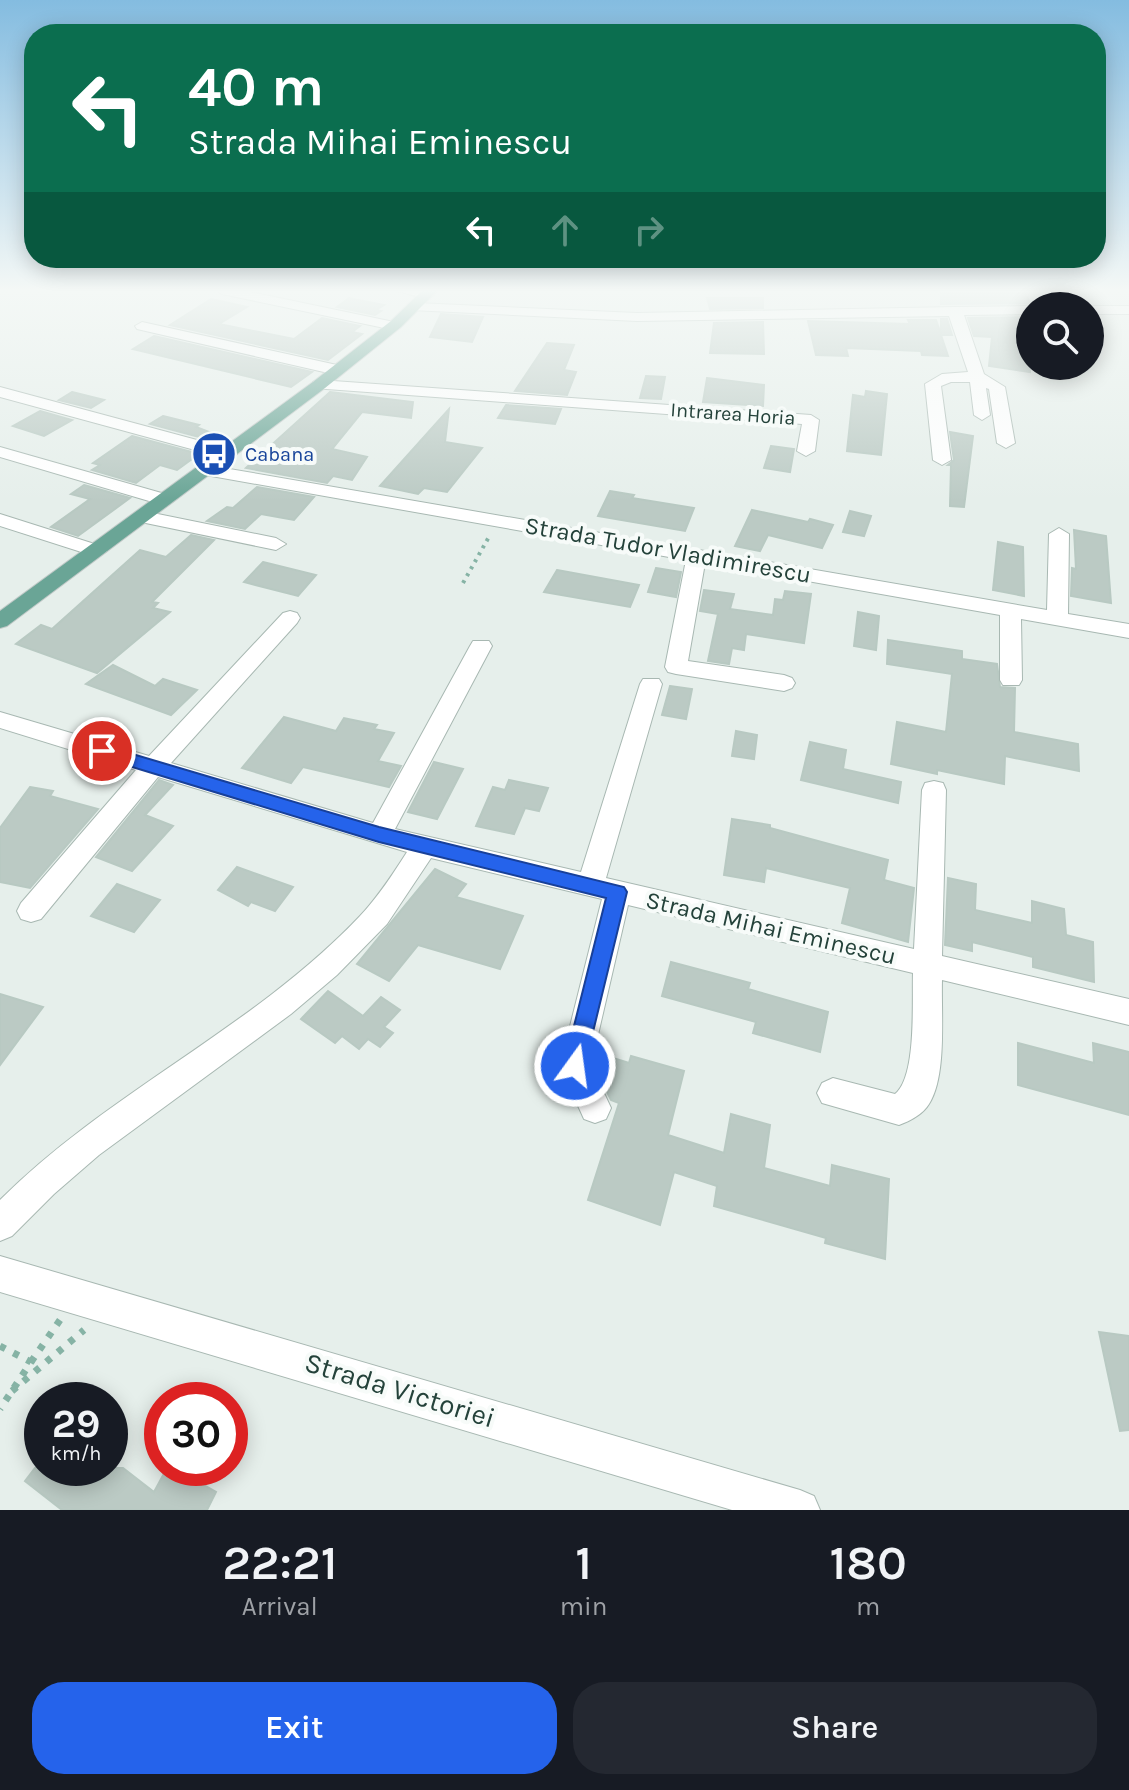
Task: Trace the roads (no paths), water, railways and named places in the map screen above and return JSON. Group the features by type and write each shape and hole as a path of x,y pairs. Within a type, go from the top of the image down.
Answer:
{"main road":[{"path":"0,621 228,454 349,360"}],"street":[{"path":"295,360 337,370"},
{"path":"971,360 982,415"},
{"path":"942,460 933,384 942,378 977,377 997,387 1006,443"},
{"name":"Intrarea Horia","path":"319,385 819,416 806,451"},
{"path":"0,392 228,454"},
{"path":"0,452 166,500"},
{"name":"Strada Tudor Vladimirescu","path":"206,470 1129,631"},
{"path":"143,517 276,544"},
{"path":"0,520 97,551"},
{"path":"1057,618 1059,534"},
{"path":"697,555 676,667 784,683"},
{"path":"1010,611 1011,680"},
{"path":"31,911 153,767 290,618"},
{"path":"379,835 481,646"},
{"path":"595,1108 575,1066 604,889 651,684"},
{"name":"Strada Mihai Eminescu","path":"0,720 379,835 1129,1012"},
{"path":"833,1093 899,1110 917,1096 924,1066 934,790"},
{"path":"0,1224 18,1204 97,1137 182,1073 272,1012 332,961 370,924 425,846"},
{"name":"Strada Victoriei","path":"0,1274 800,1510"}],"place":[{"name":"Cabana","path":"214,454"}]}
